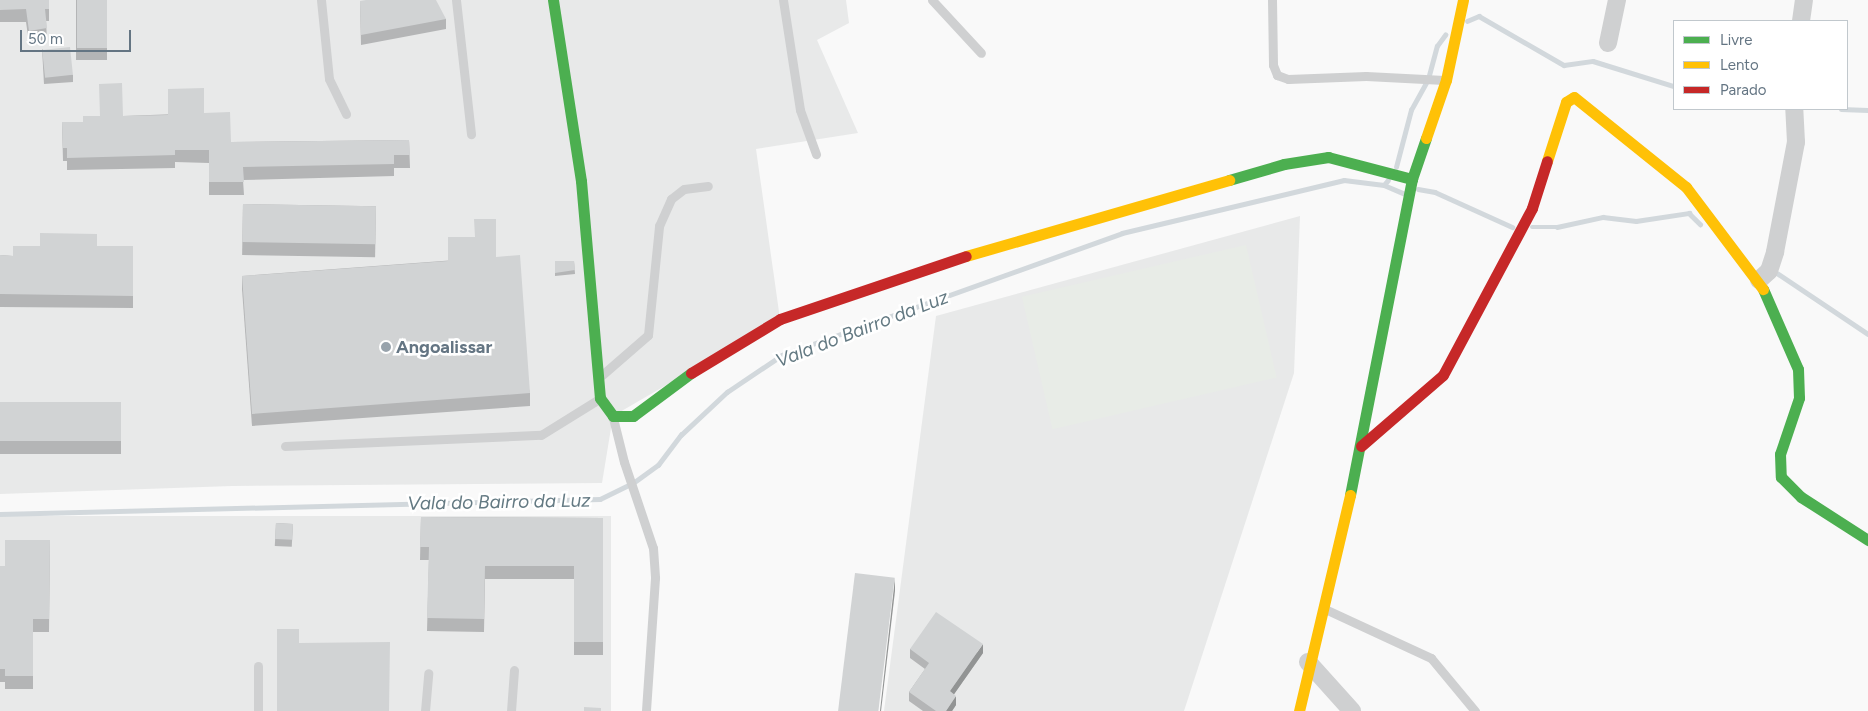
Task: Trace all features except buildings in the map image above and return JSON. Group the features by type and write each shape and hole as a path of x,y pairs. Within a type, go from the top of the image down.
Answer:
{"street":[{"path":"552,0 581,181 600,377 600,398 613,416 634,416 713,357 780,319 994,246 1284,164 1328,157 1374,167 1412,180"},
{"path":"1299,711 1308,662 1323,608 1361,446 1412,180 1446,80 1463,0"},
{"path":"1608,43 1617,0"},
{"path":"1801,20 1804,0"},
{"path":"1361,446 1443,374 1452,361 1532,208 1568,97 1580,102 1686,187 1759,280 1798,369 1799,398 1780,454 1781,476 1801,497 1868,540"},
{"path":"1759,280 1768,271 1774,252 1796,142 1794,110"},
{"path":"1308,662 1352,711"}],"lane":[{"path":"321,0 329,79 346,114"},
{"path":"456,0 471,134"},
{"path":"783,0 800,110 816,154"},
{"path":"932,0 981,53"},
{"path":"1272,0 1273,65 1277,75 1288,80 1366,76 1446,80"},
{"path":"600,377 648,335 659,226 671,199 684,189 708,186"},
{"path":"284,446 541,435 600,398"},
{"path":"613,416 624,462 653,548 655,578 646,711"},
{"path":"1323,608 1431,658 1475,711"},
{"path":"258,666 258,711"},
{"path":"511,711 514,670"},
{"path":"425,711 428,673"}],"shaded area":[{"path":"0,0 846,0 849,23 817,40 858,133 756,149 780,319 613,416 602,483 232,486 0,494"},
{"path":"1300,216 1294,373 1184,711 884,711 936,316"},
{"path":"1246,245 1277,378 1052,429 1022,297"},
{"path":"0,516 611,516 611,711 0,711"}],"waterway":[{"path":"1467,21 1479,16 1564,65 1593,61 1673,86"},
{"path":"1396,167 1411,110 1428,79 1437,46 1445,35"},
{"path":"1848,109 1868,110"},
{"name":"Vala do Bairro da Luz","path":"0,514 600,499 633,483 658,465 681,435 727,392 782,355 1122,233 1344,180 1384,185 1388,180"},
{"path":"1384,185 1403,193"},
{"path":"1418,189 1435,192 1512,227"},
{"path":"1532,227 1557,227 1603,217 1636,221 1689,213 1700,224"},
{"path":"1774,271 1868,334"}],"traffic: fast":[{"path":"553,0 581,181 600,398 613,416 633,416 691,373"},
{"path":"1350,495 1412,179 1426,138"},
{"path":"1229,180 1284,164 1328,157 1412,179"},
{"path":"1763,289 1798,369 1799,398 1780,454 1781,477 1801,497 1868,540"}],"traffic: slow":[{"path":"1426,138 1446,80 1463,0"},
{"path":"1547,161 1566,102 1574,97 1686,187 1763,289"},
{"path":"966,256 1229,180"},
{"path":"1299,711 1350,495"}],"traffic: jam":[{"path":"1361,446 1443,375 1532,208 1547,161"},
{"path":"691,373 780,319 966,256"}],"place":[{"name":"Angoalissar","path":"386,347"}]}
